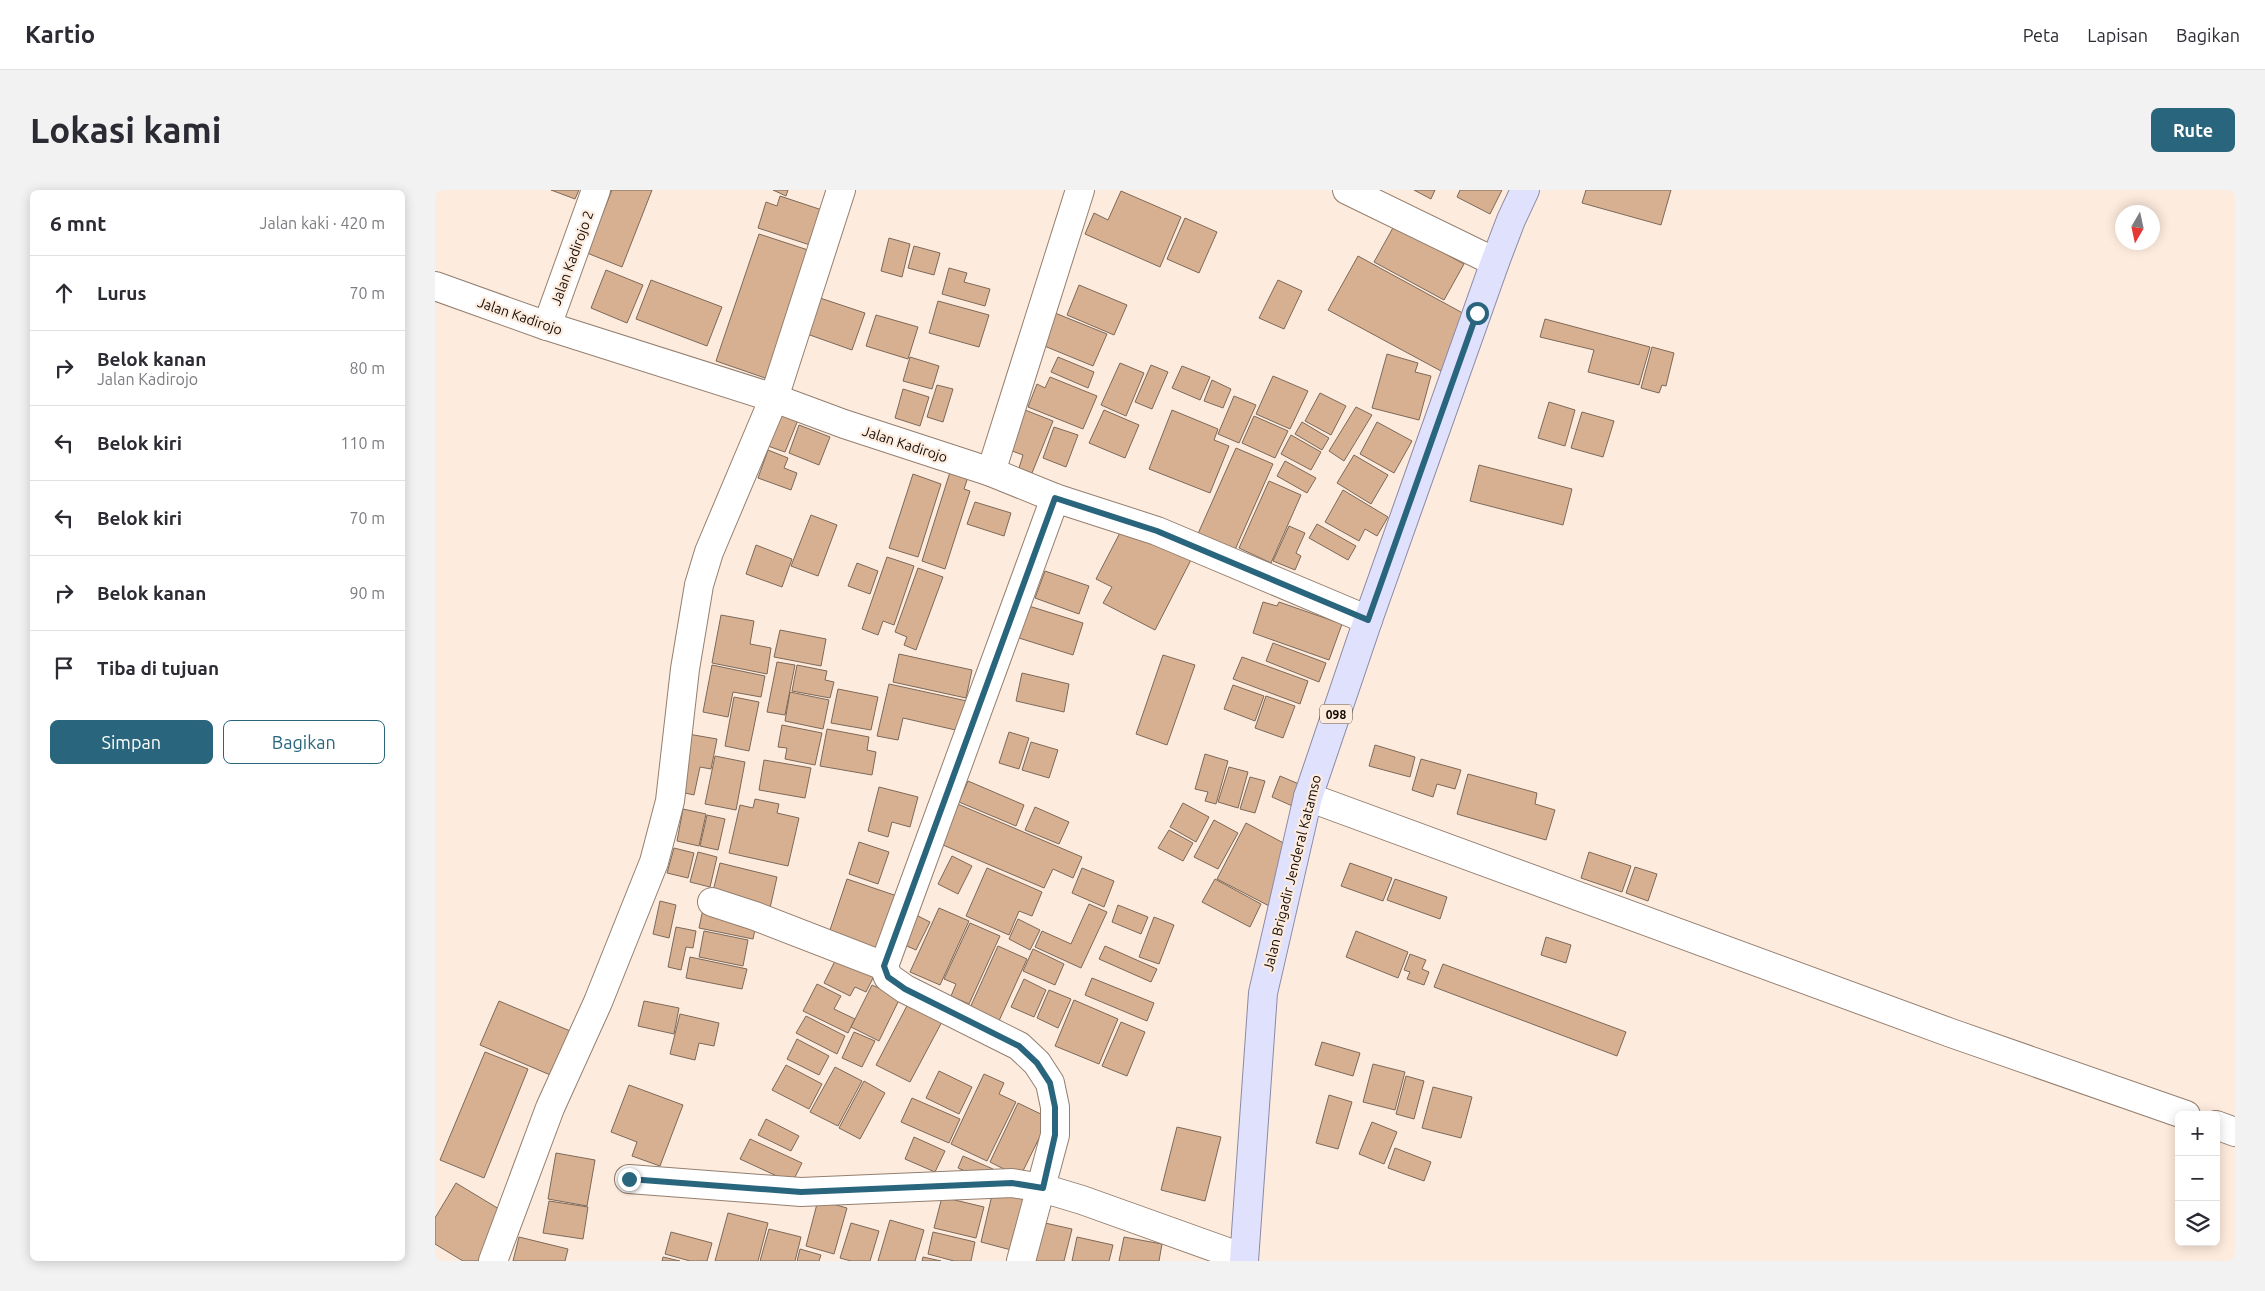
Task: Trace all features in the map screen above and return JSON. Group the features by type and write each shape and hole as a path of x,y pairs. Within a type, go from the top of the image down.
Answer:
{"main road":[{"name":"Jalan Brigadir Jenderal Katamso","path":"1244,1259 1263,993 1308,797 1368,620 1495,262 1525,190"}],"street":[{"name":"Jalan Kadirojo 2","path":"547,326 596,190"},
{"path":"493,1261 551,1108 654,862 669,800 685,669 699,585 709,552 774,398 841,190"},
{"path":"991,472 1079,190"},
{"path":"1347,190 1495,262"},
{"name":"Jalan Kadirojo","path":"435,286 547,326 774,398 844,424 991,472 1055,498 1165,534 1368,620"},
{"path":"1021,1261 1043,1188 1055,1135 1055,1107 1050,1083 1037,1063 1019,1046 905,989 888,977 884,966 1055,498"},
{"path":"1308,797 1942,1030 2175,1111"},
{"path":"712,902 755,916 884,966"},
{"path":"2220,1126 2235,1132"},
{"path":"629,1179 801,1192 1012,1183 1043,1188 1244,1259"}],"building":[{"path":"551,190 579,190 575,199"},
{"path":"612,190 652,190 622,267 587,253"},
{"path":"773,190 788,190 786,196"},
{"path":"1414,190 1435,190 1431,199"},
{"path":"1460,190 1502,190 1490,214 1457,197"},
{"path":"1586,190 1671,190 1661,225 1582,203"},
{"path":"1121,191 1181,217 1160,267 1085,234 1094,213 1108,220"},
{"path":"780,196 822,210 810,245 758,228 766,202 777,206"},
{"path":"1185,218 1217,232 1199,273 1167,259"},
{"path":"1394,226 1464,264 1444,300 1374,262"},
{"path":"759,234 811,251 768,379 716,361"},
{"path":"889,238 910,244 902,277 881,271"},
{"path":"914,246 940,253 934,275 908,268"},
{"path":"1358,256 1470,317 1441,371 1328,310"},
{"path":"949,268 967,273 964,282 990,289 985,306 942,294"},
{"path":"606,270 643,285 627,323 591,308"},
{"path":"651,280 722,307 707,346 636,319"},
{"path":"1278,280 1302,291 1284,329 1259,318"},
{"path":"1079,285 1127,305 1114,335 1067,315"},
{"path":"820,298 865,313 852,350 807,334"},
{"path":"938,301 989,315 979,347 929,333"},
{"path":"1055,313 1107,334 1093,366 1042,345"},
{"path":"876,315 918,327 908,359 866,346"},
{"path":"1545,319 1650,347 1639,385 1588,372 1594,350 1540,337"},
{"path":"1652,347 1674,353 1666,386 1662,385 1659,393 1641,388"},
{"path":"1387,354 1418,363 1415,372 1431,376 1419,420 1372,408"},
{"path":"910,357 939,366 932,389 903,381"},
{"path":"1058,357 1094,372 1088,388 1051,372"},
{"path":"1120,363 1144,373 1126,416 1101,405"},
{"path":"1151,365 1168,372 1152,409 1135,402"},
{"path":"1182,366 1210,377 1200,400 1172,388"},
{"path":"1273,376 1308,391 1290,429 1256,414"},
{"path":"1050,377 1097,396 1083,429 1028,407 1037,384 1045,388"},
{"path":"1212,380 1231,389 1223,408 1204,401"},
{"path":"937,385 953,389 943,422 927,417"},
{"path":"903,389 929,397 920,426 895,418"},
{"path":"1320,393 1346,406 1331,435 1305,421"},
{"path":"1234,396 1256,405 1239,443 1218,434"},
{"path":"1549,402 1575,410 1565,446 1538,438"},
{"path":"1356,407 1372,415 1344,461 1329,451"},
{"path":"1020,408 1053,421 1032,473 1019,468 1023,455 1004,448"},
{"path":"1104,410 1139,425 1125,458 1089,443"},
{"path":"1172,410 1218,429 1214,440 1229,446 1210,493 1149,469"},
{"path":"777,412 798,420 785,452 765,445"},
{"path":"1582,412 1614,421 1603,457 1571,448"},
{"path":"1254,416 1288,431 1275,458 1242,443"},
{"path":"1302,422 1329,438 1322,450 1295,434"},
{"path":"1377,422 1412,441 1394,473 1360,454"},
{"path":"799,425 830,437 819,465 789,453"},
{"path":"1054,427 1078,435 1066,467 1043,458"},
{"path":"1291,435 1321,452 1311,470 1281,454"},
{"path":"1236,448 1273,464 1234,552 1197,536"},
{"path":"768,450 788,458 784,468 797,473 791,490 758,478"},
{"path":"1354,455 1388,475 1371,504 1337,483"},
{"path":"1285,461 1316,478 1307,493 1277,476"},
{"path":"1479,465 1572,489 1563,525 1470,501"},
{"path":"950,472 968,477 964,489 970,491 945,569 922,561"},
{"path":"913,474 941,484 918,557 889,548"},
{"path":"1269,481 1301,495 1271,563 1239,548"},
{"path":"1343,490 1388,517 1377,536 1365,529 1359,541 1325,522"},
{"path":"975,502 1011,513 1004,536 967,524"},
{"path":"811,515 837,525 818,576 791,566"},
{"path":"1317,524 1356,546 1348,560 1309,538"},
{"path":"1289,526 1305,533 1296,553 1301,556 1295,570 1273,561"},
{"path":"1123,527 1193,556 1155,630 1103,603 1112,587 1096,579"},
{"path":"756,545 792,559 782,587 746,574"},
{"path":"887,557 914,566 894,625 883,621 878,635 862,629"},
{"path":"857,563 878,571 870,594 848,586"},
{"path":"918,568 943,577 916,650 904,645 907,637 895,632"},
{"path":"1045,571 1089,586 1079,614 1035,598"},
{"path":"1263,602 1277,606 1279,602 1342,624 1329,660 1253,633"},
{"path":"1029,606 1083,623 1073,655 1019,638"},
{"path":"721,615 754,621 750,644 771,648 767,674 712,663"},
{"path":"780,630 826,639 821,666 774,657"},
{"path":"1273,643 1326,663 1319,682 1266,661"},
{"path":"899,654 972,670 966,698 893,682"},
{"path":"1163,655 1195,665 1167,745 1136,734"},
{"path":"1242,657 1308,681 1300,704 1233,679"},
{"path":"777,662 795,665 785,715 767,712"},
{"path":"712,665 765,676 761,697 733,692 728,717 703,712"},
{"path":"797,665 827,671 825,680 834,682 830,698 792,691"},
{"path":"1022,673 1069,684 1064,712 1016,701"},
{"path":"889,684 967,701 960,731 903,718 898,740 877,736"},
{"path":"1233,685 1264,696 1255,721 1224,709"},
{"path":"838,689 878,697 871,730 831,723"},
{"path":"790,692 829,700 823,729 785,721"},
{"path":"1266,696 1295,706 1283,738 1255,728"},
{"path":"734,697 759,702 749,751 725,746"},
{"path":"782,725 822,733 815,765 785,759 787,748 778,747"},
{"path":"827,729 869,737 867,750 876,752 872,775 820,766"},
{"path":"1009,732 1029,738 1019,769 999,763"},
{"path":"688,734 717,739 711,769 700,767 694,795 676,791"},
{"path":"1031,742 1058,750 1049,778 1022,770"},
{"path":"1375,745 1415,757 1410,777 1369,766"},
{"path":"1205,754 1228,761 1216,804 1205,801 1208,792 1195,789"},
{"path":"715,756 745,762 736,810 705,804"},
{"path":"1421,759 1461,770 1455,789 1437,784 1433,797 1412,790"},
{"path":"764,760 811,768 805,798 759,790"},
{"path":"1229,767 1248,772 1238,808 1218,802"},
{"path":"1468,774 1537,793 1535,804 1555,810 1546,840 1457,814"},
{"path":"1280,776 1306,787 1297,808 1272,797"},
{"path":"1250,777 1265,781 1255,813 1240,809"},
{"path":"968,781 1024,805 1016,826 959,802"},
{"path":"879,787 918,797 910,827 892,822 888,837 868,831"},
{"path":"755,799 779,804 777,813 799,818 788,866 729,853 740,805 753,808"},
{"path":"953,802 1082,857 1073,878 1053,869 1044,888 936,842"},
{"path":"1183,803 1209,817 1196,842 1170,827"},
{"path":"1035,807 1069,822 1059,844 1025,830"},
{"path":"683,809 706,814 699,846 677,841"},
{"path":"707,815 725,819 718,850 700,846"},
{"path":"1214,820 1238,833 1218,869 1194,857"},
{"path":"1246,823 1289,846 1275,909 1217,879"},
{"path":"1169,830 1193,843 1183,861 1158,848"},
{"path":"859,842 889,852 878,884 849,874"},
{"path":"674,848 694,853 688,878 667,873"},
{"path":"698,852 717,857 710,887 690,882"},
{"path":"1589,852 1631,866 1622,892 1581,878"},
{"path":"952,856 972,866 958,894 938,884"},
{"path":"720,863 777,877 770,908 712,895"},
{"path":"1350,863 1392,878 1383,901 1341,886"},
{"path":"1635,867 1657,874 1648,901 1626,893"},
{"path":"987,868 1042,892 1032,916 1019,911 1009,935 966,916"},
{"path":"1082,868 1114,881 1104,907 1072,893"},
{"path":"847,879 897,896 878,953 828,936"},
{"path":"1215,879 1261,904 1250,927 1202,902"},
{"path":"1395,879 1447,897 1440,919 1387,900"},
{"path":"660,901 676,905 669,938 653,934"},
{"path":"1089,904 1107,912 1081,968 1035,947 1042,931 1071,944"},
{"path":"1118,905 1148,917 1141,934 1112,922"},
{"path":"939,908 969,921 940,985 910,972"},
{"path":"703,909 757,920 753,939 699,928"},
{"path":"914,914 930,922 916,950 900,943"},
{"path":"1154,917 1174,925 1159,964 1139,957"},
{"path":"1018,919 1040,930 1030,950 1009,939"},
{"path":"970,923 1000,936 969,1004 951,996 956,984 944,979"},
{"path":"676,927 696,931 693,948 686,947 681,970 668,967"},
{"path":"704,931 748,940 743,966 699,957"},
{"path":"1356,931 1408,952 1398,978 1346,957"},
{"path":"1546,937 1571,945 1566,963 1541,955"},
{"path":"998,946 1027,959 998,1023 969,1010"},
{"path":"1105,946 1157,969 1151,982 1099,959"},
{"path":"1033,949 1064,964 1055,985 1023,971"},
{"path":"840,951 875,974 866,992 855,987 850,996 824,983"},
{"path":"1410,954 1426,960 1422,969 1429,972 1424,985 1407,979 1410,972 1404,970"},
{"path":"690,957 747,969 742,989 686,978"},
{"path":"1443,964 1626,1032 1617,1056 1434,987"},
{"path":"1092,978 1154,1003 1147,1021 1085,995"},
{"path":"1024,979 1046,990 1034,1017 1011,1007"},
{"path":"817,984 841,996 834,1009 855,1019 848,1033 803,1011"},
{"path":"872,985 900,998 879,1041 851,1027"},
{"path":"1049,990 1071,999 1058,1028 1037,1018"},
{"path":"910,1000 944,1018 910,1082 876,1065"},
{"path":"1074,1000 1118,1019 1099,1064 1055,1046"},
{"path":"499,1001 575,1033 555,1077 480,1045"},
{"path":"644,1001 679,1008 674,1034 638,1026"},
{"path":"680,1014 719,1023 714,1046 699,1043 695,1060 670,1054"},
{"path":"806,1016 845,1036 837,1054 796,1033"},
{"path":"1121,1022 1145,1032 1127,1076 1102,1066"},
{"path":"854,1032 875,1041 862,1067 842,1058"},
{"path":"797,1039 829,1056 819,1075 787,1059"},
{"path":"1322,1042 1360,1053 1353,1076 1315,1065"},
{"path":"485,1052 528,1069 484,1178 440,1160"},
{"path":"1373,1064 1405,1072 1395,1110 1363,1102"},
{"path":"786,1065 822,1084 809,1109 772,1090"},
{"path":"835,1067 862,1081 838,1126 810,1112"},
{"path":"939,1071 972,1087 959,1114 926,1098"},
{"path":"984,1074 1004,1083 999,1094 1016,1102 987,1161 951,1144"},
{"path":"1406,1076 1424,1081 1414,1119 1396,1114"},
{"path":"864,1081 885,1093 860,1139 839,1128"},
{"path":"629,1085 683,1105 660,1166 632,1156 637,1142 611,1132"},
{"path":"1433,1087 1472,1097 1461,1138 1422,1128"},
{"path":"1329,1095 1352,1102 1338,1149 1316,1143"},
{"path":"912,1098 960,1119 949,1143 901,1122"},
{"path":"1018,1103 1049,1118 1020,1177 990,1162"},
{"path":"766,1119 799,1136 791,1151 758,1135"},
{"path":"1372,1122 1397,1132 1384,1164 1359,1154"},
{"path":"1177,1127 1221,1137 1205,1201 1161,1190"},
{"path":"914,1137 945,1151 935,1172 905,1159"},
{"path":"750,1139 802,1163 792,1183 740,1159"},
{"path":"1395,1148 1431,1162 1424,1181 1388,1168"},
{"path":"556,1153 595,1160 587,1206 548,1199"},
{"path":"963,1156 993,1169 988,1181 958,1168"},
{"path":"456,1183 499,1209 493,1220 503,1226 481,1261 463,1261 435,1244 435,1218"},
{"path":"992,1195 1029,1196 1015,1251 981,1242"},
{"path":"942,1197 984,1207 976,1238 934,1228"},
{"path":"818,1200 847,1208 834,1254 806,1246"},
{"path":"549,1201 588,1207 583,1239 543,1233"},
{"path":"728,1213 768,1223 758,1261 715,1261"},
{"path":"890,1220 924,1230 915,1261 878,1261"},
{"path":"1036,1221 1072,1229 1064,1261 1032,1261"},
{"path":"851,1223 879,1231 870,1261 851,1261 840,1258"},
{"path":"769,1229 801,1237 795,1261 760,1261"},
{"path":"671,1232 712,1243 707,1261 690,1261 665,1254"},
{"path":"933,1232 975,1242 971,1261 954,1261 928,1254"},
{"path":"519,1237 568,1249 565,1261 513,1261"},
{"path":"1077,1237 1113,1245 1109,1261 1072,1261"},
{"path":"1124,1237 1162,1244 1159,1261 1119,1261"},
{"path":"800,1249 821,1255 819,1261 797,1261"},
{"path":"663,1257 680,1261 662,1261"},
{"path":"923,1257 941,1261 922,1261"}],"route":[{"path":"629,1179 801,1192 1012,1183 1043,1188 1055,1135 1055,1107 1050,1083 1037,1063 1019,1046 905,989 888,977 884,966 1055,498 1157,531 1214,553 1368,620 1477,313"}]}
